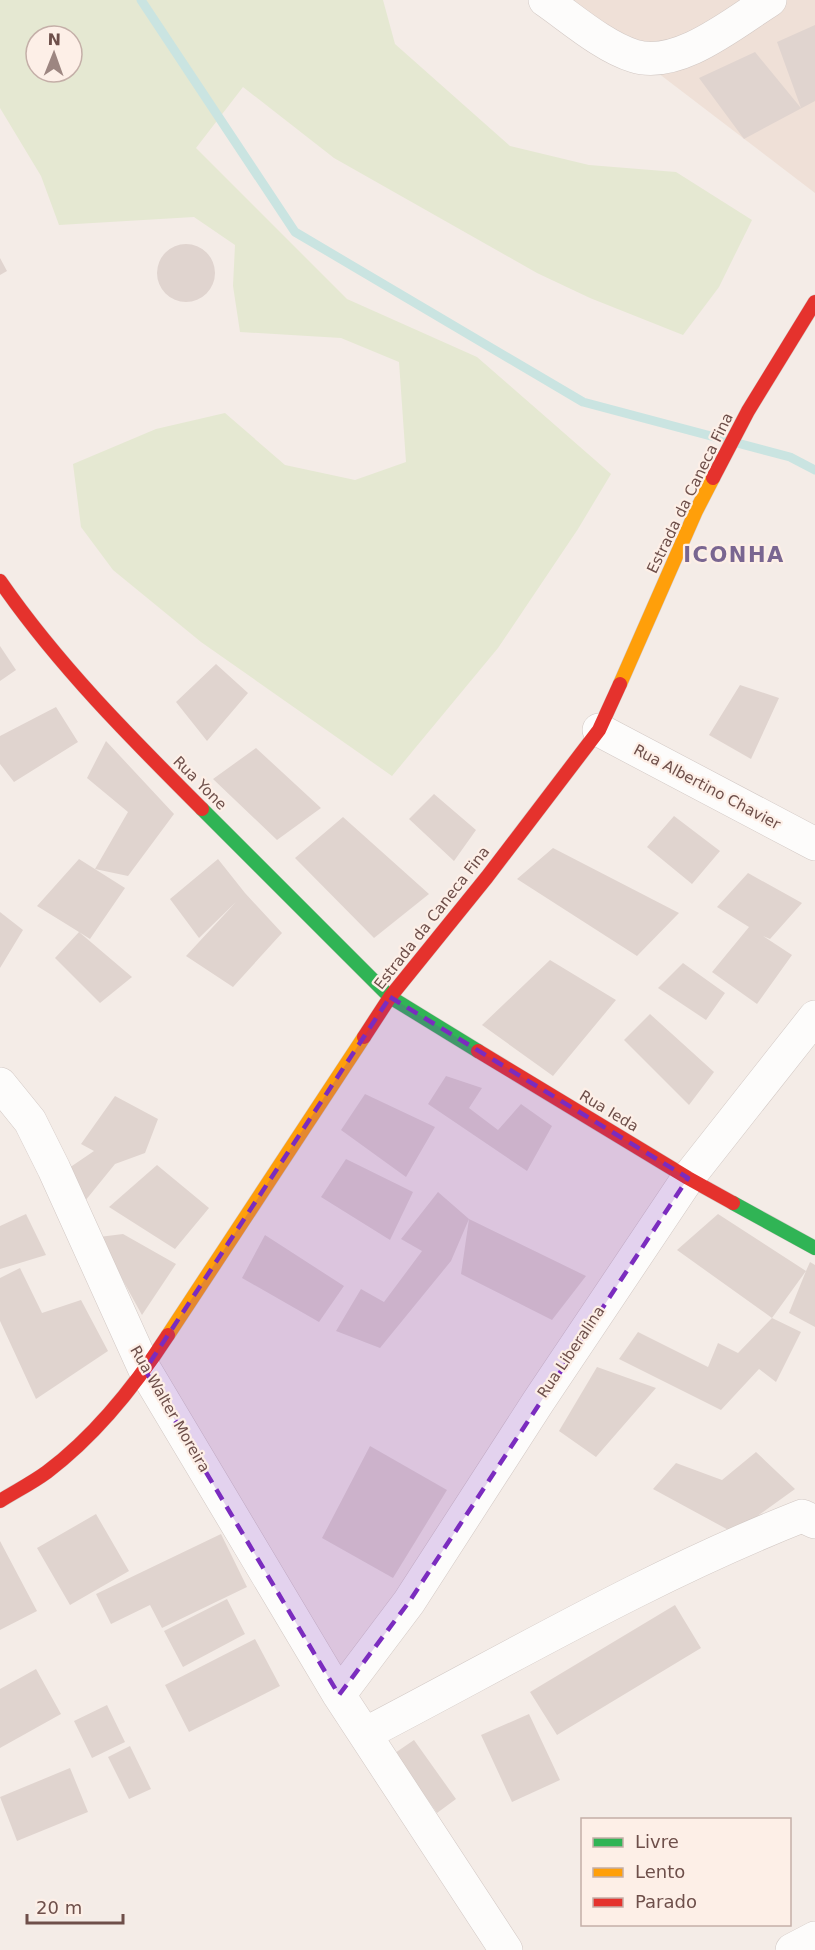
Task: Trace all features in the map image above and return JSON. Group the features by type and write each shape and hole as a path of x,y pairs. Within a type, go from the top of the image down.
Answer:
{"street":[{"path":"545,0 598,38 634,56 651,59 685,52 770,0"},
{"name":"Estrada da Caneca Fina","path":"0,1501 48,1471 88,1436 145,1370 390,997 487,877 599,730 696,511 748,411 815,302"},
{"name":"Rua Yone","path":"0,581 23,614 104,710 390,997"},
{"name":"Rua Albertino Chavier","path":"599,730 815,844"},
{"name":"Rua Ieda","path":"390,997 688,1178 815,1248"},
{"name":"Rua Liberalina","path":"339,1695 408,1602 688,1178 815,1017"},
{"name":"Rua Walter Moreira","path":"0,1084 30,1121 145,1370 339,1695 506,1950"},
{"path":"365,1734 608,1605 708,1556 802,1516 815,1522"},
{"path":"792,1950 815,1938"}],"highlighted area":[{"path":"390,997 688,1178 409,1602 339,1695 145,1370"}],"shaded area":[{"path":"547,0 815,0 815,193 603,31"}],"green space":[{"path":"0,0 383,0 395,44 510,146 589,165 676,172 752,220 719,287 683,335 590,298 537,273 334,158 243,87 196,148 347,299 477,357 611,474 578,529 498,648 392,776 201,642 113,570 81,527 73,464 156,429 225,413 285,465 355,480 406,462 399,362 341,338 240,332 233,286 235,245 194,217 59,225 41,176 0,108"}],"building":[{"path":"815,25 815,101 744,139 699,78 755,52 801,108 777,42"},
{"path":"180,244 192,244 207,252 215,267 215,279 207,294 192,302 180,302 165,294 157,279 157,267 165,252"},
{"path":"0,258 7,271 0,275"},
{"path":"0,646 16,670 0,681"},
{"path":"216,664 248,693 207,741 176,702"},
{"path":"740,685 779,698 751,759 709,735"},
{"path":"56,707 78,742 14,782 0,764 0,736"},
{"path":"106,741 174,814 128,876 95,869 128,812 87,778"},
{"path":"256,748 321,808 277,840 213,779"},
{"path":"434,794 476,830 454,861 409,819"},
{"path":"674,816 720,851 692,884 647,847"},
{"path":"343,817 429,894 374,938 295,858"},
{"path":"553,848 679,913 637,956 517,879"},
{"path":"79,859 125,888 90,939 37,906"},
{"path":"218,859 245,893 282,933 233,987 186,956 236,902 199,938 170,899"},
{"path":"748,873 802,903 770,939 763,936 792,955 757,1004 712,972 749,927 717,907"},
{"path":"0,912 23,930 0,968"},
{"path":"79,932 132,977 100,1003 55,958"},
{"path":"550,960 616,1000 553,1076 482,1025"},
{"path":"683,963 725,993 706,1020 658,988"},
{"path":"650,1014 714,1072 689,1105 624,1040"},
{"path":"446,1076 482,1088 469,1108 498,1130 521,1104 552,1126 527,1171 428,1104"},
{"path":"365,1094 435,1127 406,1177 341,1130"},
{"path":"115,1096 158,1119 145,1153 115,1164 85,1201 69,1168 94,1151 81,1144"},
{"path":"346,1159 413,1192 390,1240 321,1197"},
{"path":"157,1165 209,1208 175,1249 109,1207"},
{"path":"438,1192 469,1219 451,1261 380,1348 336,1331 361,1289 384,1302 422,1251 401,1239"},
{"path":"26,1214 46,1255 0,1269 0,1226"},
{"path":"718,1214 806,1271 772,1318 677,1250"},
{"path":"469,1219 586,1276 552,1320 461,1274"},
{"path":"123,1234 176,1264 142,1315 99,1237"},
{"path":"265,1235 344,1286 319,1322 242,1278"},
{"path":"810,1262 815,1265 815,1327 789,1313"},
{"path":"20,1268 42,1313 81,1300 108,1351 36,1399 0,1321 0,1278"},
{"path":"772,1318 801,1332 776,1382 759,1369 721,1410 619,1359 638,1332 708,1367 718,1343 738,1353"},
{"path":"597,1367 656,1388 596,1457 559,1431"},
{"path":"370,1446 447,1490 393,1578 322,1538"},
{"path":"756,1452 795,1489 734,1533 653,1489 676,1463 722,1480"},
{"path":"96,1514 129,1571 70,1605 37,1548"},
{"path":"221,1534 247,1587 162,1628 150,1605 111,1624 96,1594"},
{"path":"0,1541 37,1611 0,1630"},
{"path":"227,1599 245,1634 183,1667 164,1631"},
{"path":"675,1605 701,1648 557,1735 530,1692"},
{"path":"255,1639 280,1686 189,1732 165,1685"},
{"path":"36,1669 61,1714 0,1748 0,1689"},
{"path":"107,1705 125,1742 92,1758 74,1721"},
{"path":"529,1714 560,1780 512,1802 481,1735"},
{"path":"414,1740 456,1799 437,1813 395,1753"},
{"path":"130,1746 151,1789 129,1799 108,1757"},
{"path":"70,1768 88,1812 17,1841 0,1797"}],"waterway":[{"path":"141,0 295,232 583,402 790,457 815,470"}],"traffic: fast":[{"path":"202,809 390,997 478,1051"},
{"path":"733,1203 815,1248"}],"traffic: slow":[{"path":"620,684 696,511 713,478"},
{"path":"168,1335 364,1037"}],"traffic: jam":[{"path":"713,478 748,411 815,302"},
{"path":"0,581 70,671 202,809"},
{"path":"364,1037 390,997 487,877 599,730 620,684"},
{"path":"478,1051 733,1203"},
{"path":"0,1501 47,1472 82,1442 114,1409 168,1335"}],"district":[{"name":"ICONHA","path":"734,555"}]}
